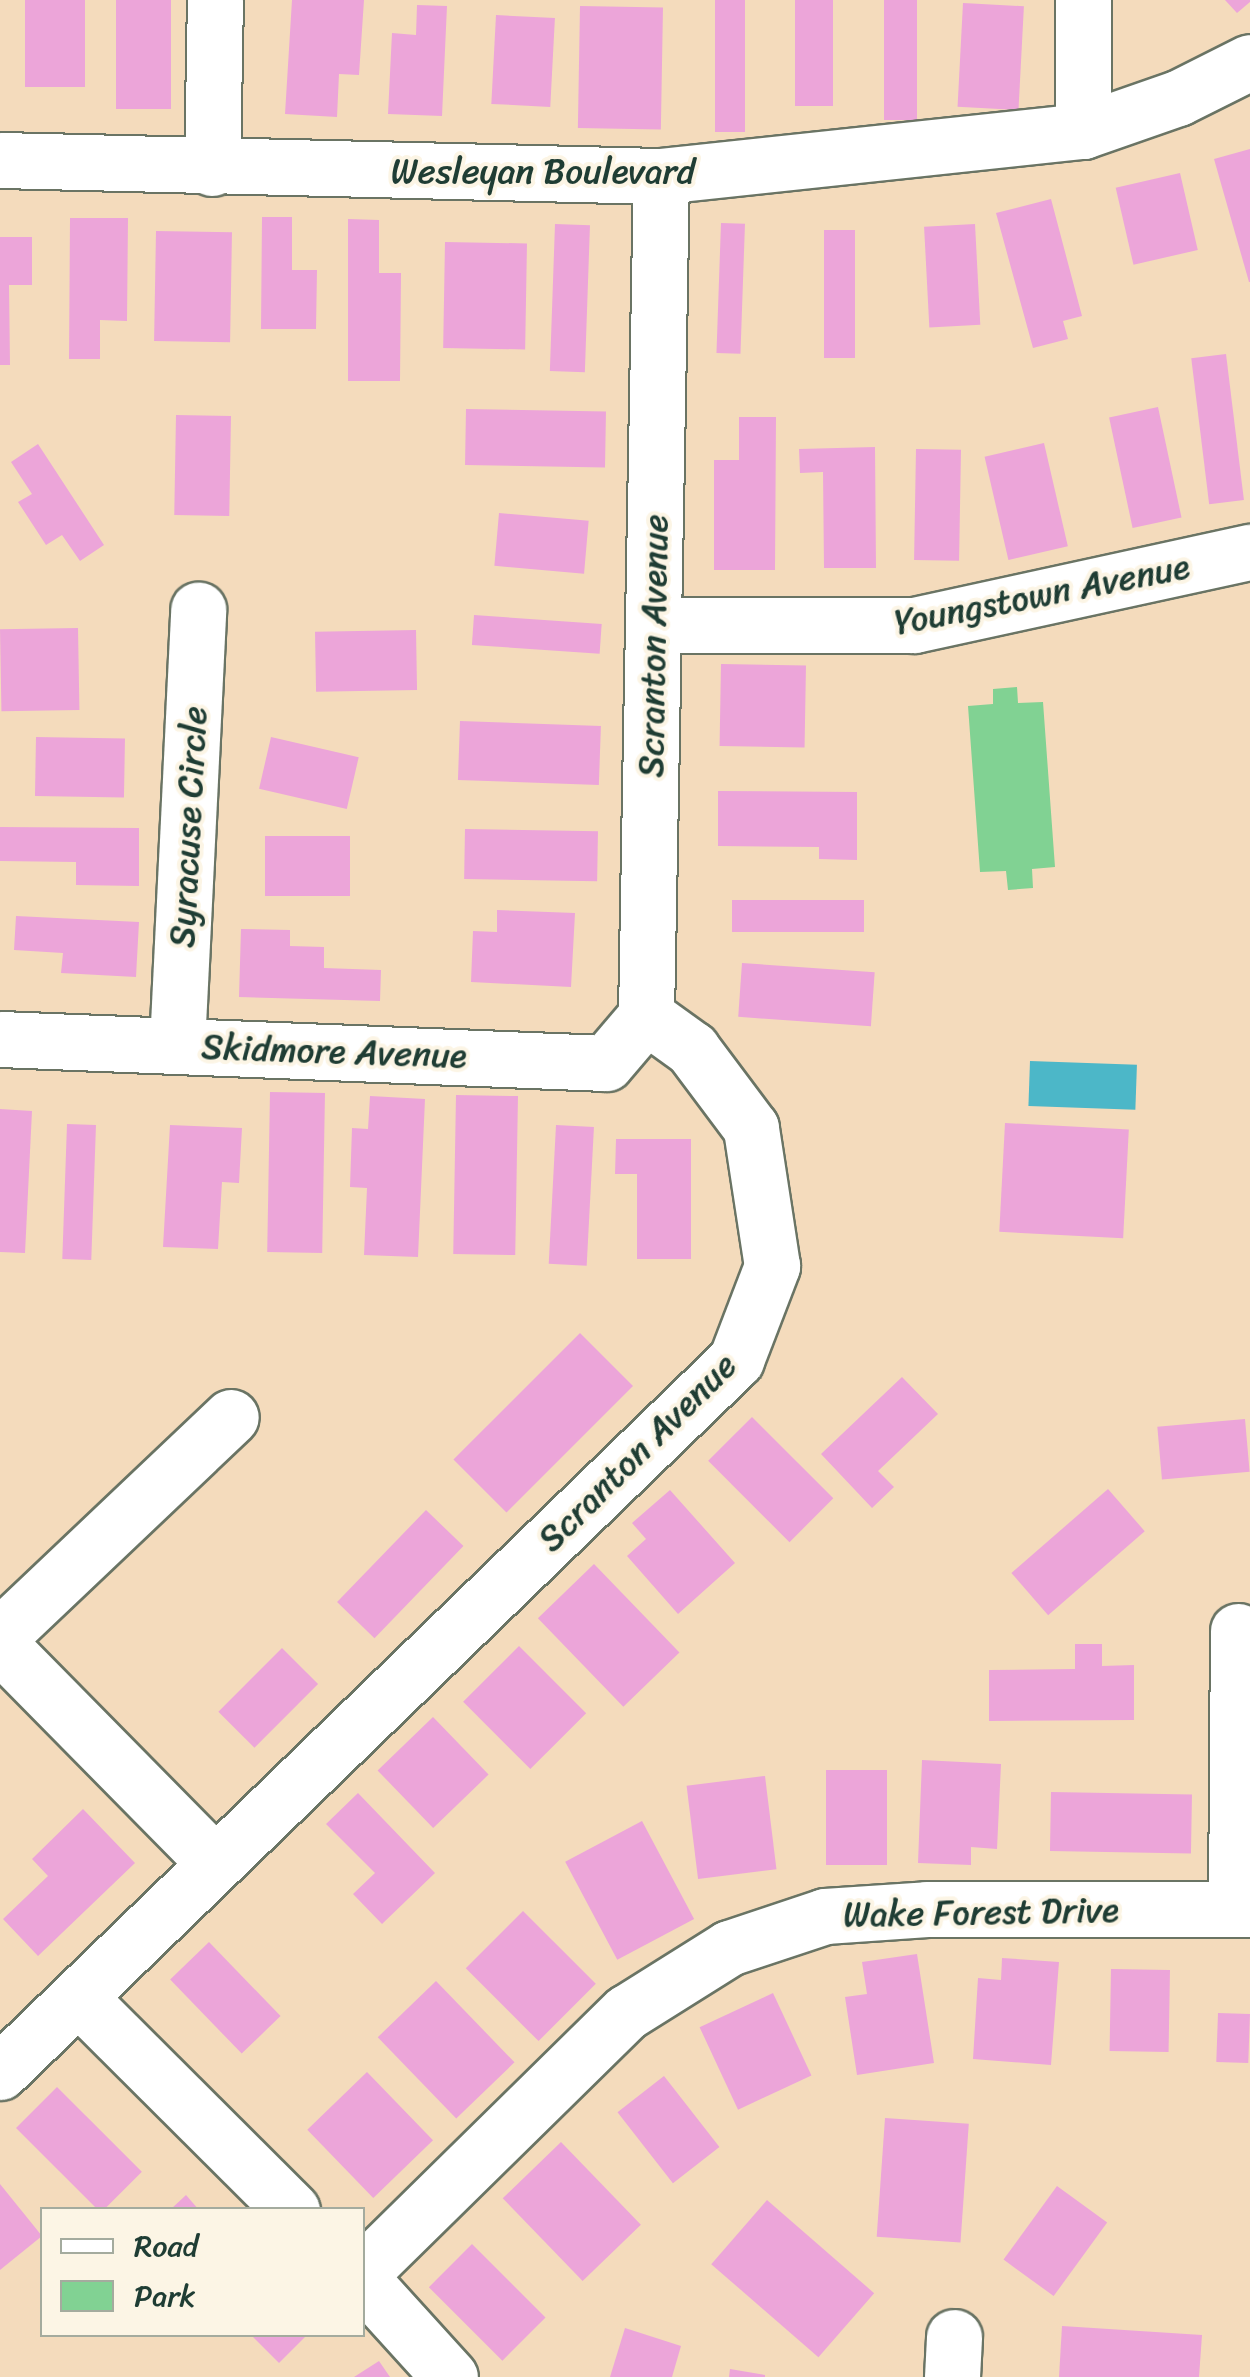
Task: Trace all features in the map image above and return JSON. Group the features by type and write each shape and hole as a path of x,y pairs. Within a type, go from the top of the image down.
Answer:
{"street":[{"path":"212,168 214,0"},
{"path":"1083,0 1083,130"},
{"name":"Wesleyan Boulevard","path":"0,160 661,176 1083,130 1178,98 1250,62"},
{"name":"Scranton Avenue","path":"0,2072 80,1999 216,1862 736,1360 772,1266 751,1128 692,1049 646,1016 661,176"},
{"name":"Youngstown Avenue","path":"653,625 914,625 1250,552"},
{"name":"Syracuse Circle","path":"177,1045 198,610"},
{"name":"Skidmore Avenue","path":"0,1038 606,1063 646,1016"},
{"path":"0,1636 231,1417"},
{"path":"1238,1631 1243,1908"},
{"path":"0,1645 216,1862"},
{"name":"Wake Forest Drive","path":"365,2273 628,2012 728,1948 825,1916 926,1909 1243,1908"},
{"path":"80,1999 289,2207"},
{"path":"365,2279 450,2377"}],"green space":[{"path":"1017,687 1018,703 1043,702 1055,867 1032,869 1033,888 1008,890 1006,871 980,872 968,706 993,704 993,689"}],"water":[{"path":"1030,1061 1137,1065 1135,1110 1028,1106"}],"building":[{"path":"25,0 85,0 85,87 25,87"},
{"path":"116,0 171,0 171,109 116,109"},
{"path":"292,0 364,0 359,75 339,74 337,117 285,114"},
{"path":"715,0 745,0 745,132 715,132"},
{"path":"795,0 833,0 833,106 795,106"},
{"path":"884,0 917,0 917,120 884,120"},
{"path":"1225,0 1250,0 1250,2 1237,13"},
{"path":"963,3 1024,6 1018,110 958,107"},
{"path":"417,5 447,6 442,116 388,114 392,33 416,35"},
{"path":"580,6 663,7 661,129 578,128"},
{"path":"496,15 555,18 550,107 491,104"},
{"path":"1250,149 1250,282 1249,282 1214,159"},
{"path":"1180,173 1198,250 1133,265 1116,188"},
{"path":"1051,199 1082,316 1063,321 1068,339 1033,348 996,213"},
{"path":"262,217 292,217 292,270 317,270 316,329 261,329"},
{"path":"70,218 128,218 127,321 100,320 100,359 69,359"},
{"path":"348,219 379,220 379,273 401,273 400,381 348,381"},
{"path":"721,223 745,224 740,354 716,353"},
{"path":"555,224 590,225 585,372 550,371"},
{"path":"975,224 980,325 929,328 924,227"},
{"path":"824,230 855,230 855,358 824,358"},
{"path":"156,231 232,232 230,342 154,341"},
{"path":"0,237 32,237 32,285 9,285 10,365 0,365"},
{"path":"445,242 527,243 525,349 443,348"},
{"path":"1226,354 1244,500 1209,504 1191,358"},
{"path":"1158,407 1181,518 1133,528 1109,417"},
{"path":"466,409 606,411 605,467 465,465"},
{"path":"176,415 231,416 229,516 174,515"},
{"path":"739,417 776,417 775,570 714,570 714,460 739,460"},
{"path":"1044,443 1068,546 1008,560 985,457"},
{"path":"38,444 104,545 80,561 62,535 46,545 18,502 32,494 11,462"},
{"path":"875,447 876,568 824,568 823,472 800,473 799,449"},
{"path":"916,449 961,450 959,561 914,560"},
{"path":"499,513 589,521 584,574 494,566"},
{"path":"474,615 602,624 600,654 472,645"},
{"path":"78,628 79,710 1,711 0,629"},
{"path":"416,630 417,690 316,692 315,632"},
{"path":"721,664 806,665 805,747 720,746"},
{"path":"460,721 601,726 599,785 458,780"},
{"path":"36,737 125,739 124,798 35,796"},
{"path":"271,737 359,757 347,809 259,789"},
{"path":"718,791 857,792 857,860 819,859 819,847 718,846"},
{"path":"0,827 139,828 139,886 76,885 76,862 0,861"},
{"path":"465,829 598,831 597,881 464,879"},
{"path":"265,836 350,836 350,896 265,896"},
{"path":"732,900 864,900 864,932 732,932"},
{"path":"497,910 575,913 571,987 471,982 473,931 497,932"},
{"path":"16,916 139,922 136,977 61,973 63,953 14,950"},
{"path":"241,929 290,930 290,946 324,947 324,968 381,970 380,1001 239,997"},
{"path":"742,963 875,972 871,1026 738,1017"},
{"path":"270,1092 325,1093 322,1253 267,1252"},
{"path":"456,1095 518,1096 515,1255 453,1254"},
{"path":"370,1096 425,1099 418,1257 364,1255 367,1188 350,1187 352,1128 368,1129"},
{"path":"0,1109 32,1111 25,1253 0,1252"},
{"path":"1005,1123 1129,1129 1123,1238 999,1232"},
{"path":"67,1124 96,1125 91,1260 62,1259"},
{"path":"170,1125 242,1128 239,1183 222,1182 218,1249 163,1247"},
{"path":"556,1125 594,1127 587,1266 549,1264"},
{"path":"616,1139 691,1139 691,1259 637,1259 637,1174 615,1174"},
{"path":"580,1333 633,1386 506,1513 453,1460"},
{"path":"902,1377 938,1414 878,1471 894,1487 872,1508 821,1454"},
{"path":"752,1417 833,1498 789,1542 708,1461"},
{"path":"1245,1419 1250,1472 1162,1479 1157,1427"},
{"path":"1108,1489 1145,1531 1048,1615 1011,1573"},
{"path":"670,1490 735,1563 678,1614 627,1556 646,1539 632,1523"},
{"path":"426,1510 463,1546 374,1638 337,1602"},
{"path":"594,1564 679,1652 623,1707 538,1618"},
{"path":"1075,1644 1102,1644 1102,1666 1134,1665 1134,1720 989,1721 989,1670 1075,1669"},
{"path":"519,1646 586,1713 530,1769 463,1702"},
{"path":"282,1648 318,1684 254,1748 218,1712"},
{"path":"433,1717 489,1775 433,1828 378,1770"},
{"path":"922,1760 1001,1764 997,1849 971,1847 971,1865 918,1863"},
{"path":"826,1770 887,1770 887,1865 826,1865"},
{"path":"765,1776 776,1869 698,1879 687,1786"},
{"path":"1051,1792 1192,1794 1191,1853 1050,1851"},
{"path":"358,1793 435,1873 382,1924 353,1894 375,1873 326,1824"},
{"path":"83,1809 135,1863 38,1956 3,1919 48,1876 32,1859"},
{"path":"642,1821 694,1919 617,1960 565,1862"},
{"path":"523,1911 596,1984 539,2041 466,1968"},
{"path":"209,1942 281,2016 242,2054 170,1980"},
{"path":"917,1954 934,2063 857,2075 845,1997 867,1994 862,1962"},
{"path":"1002,1958 1059,1962 1051,2065 973,2059 978,1978 1001,1980"},
{"path":"1111,1969 1170,1970 1169,2052 1110,2051"},
{"path":"436,1981 514,2062 456,2119 378,2037"},
{"path":"773,1993 811,2075 738,2110 700,2027"},
{"path":"1218,2013 1250,2014 1248,2063 1216,2062"},
{"path":"367,2072 433,2140 373,2198 307,2130"},
{"path":"664,2076 719,2147 673,2183 618,2112"},
{"path":"57,2087 142,2172 107,2207 95,2207 16,2128"},
{"path":"885,2118 969,2124 960,2243 877,2237"},
{"path":"561,2142 641,2225 583,2281 503,2198"},
{"path":"0,2184 40,2238 0,2270"},
{"path":"1057,2186 1107,2222 1054,2296 1004,2260"},
{"path":"186,2195 196,2207 173,2207"},
{"path":"767,2200 874,2293 818,2357 711,2264"},
{"path":"472,2244 546,2318 502,2361 429,2287"},
{"path":"1062,2326 1202,2335 1199,2377 1059,2377"},
{"path":"625,2328 681,2346 672,2377 610,2377"},
{"path":"253,2337 305,2337 279,2363"},
{"path":"379,2361 390,2377 354,2377"},
{"path":"730,2369 765,2375 765,2377 729,2377"}]}
